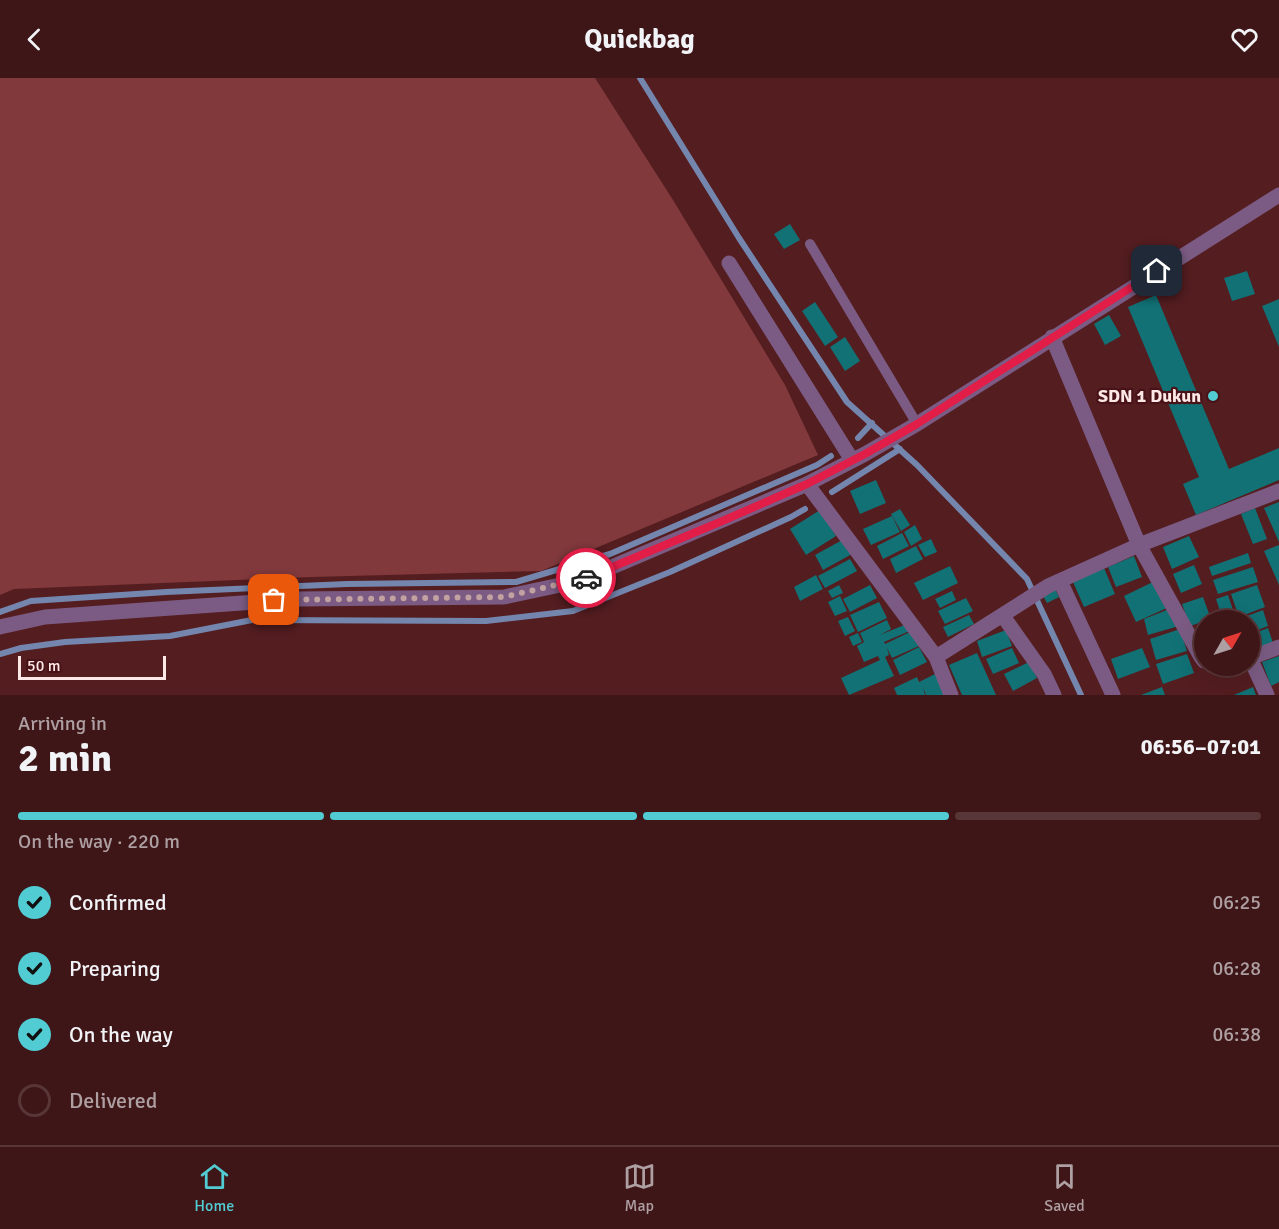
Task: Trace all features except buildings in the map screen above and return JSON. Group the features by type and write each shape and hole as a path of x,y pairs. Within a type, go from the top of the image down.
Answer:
{"street":[{"path":"0,627 45,617 297,599 504,597 579,580 807,484 859,457 917,424 1279,195"},
{"path":"729,263 859,457"},
{"path":"1052,337 1139,545 1194,646"},
{"path":"807,484 936,657 951,695"},
{"path":"936,657 1054,584 1139,545 1279,491"},
{"path":"1054,584 1113,695"},
{"path":"1003,616 1044,674 1054,695"},
{"path":"1267,695 1250,658 1279,647"}],"lane":[{"path":"810,244 917,424"}],"shaded area":[{"path":"0,78 595,78 673,200 785,385 818,455 541,571 312,577 14,589 0,595"}],"waterway":[{"path":"640,78 739,238 847,402 917,465 1027,579 1081,695"},
{"path":"858,438 872,423"},
{"path":"832,492 900,449"},
{"path":"0,612 31,601 166,592 347,584 516,582 610,554 817,465 831,456"},
{"path":"0,654 21,648 65,642 170,636 252,620 486,621 573,611 670,572 805,509"}],"way so far":[{"path":"274,600 504,597 586,578"}],"place":[{"name":"SDN 1 Dukun","path":"1213,396"}],"route":[{"path":"586,578 807,484 865,454 917,424 1157,271"}]}
